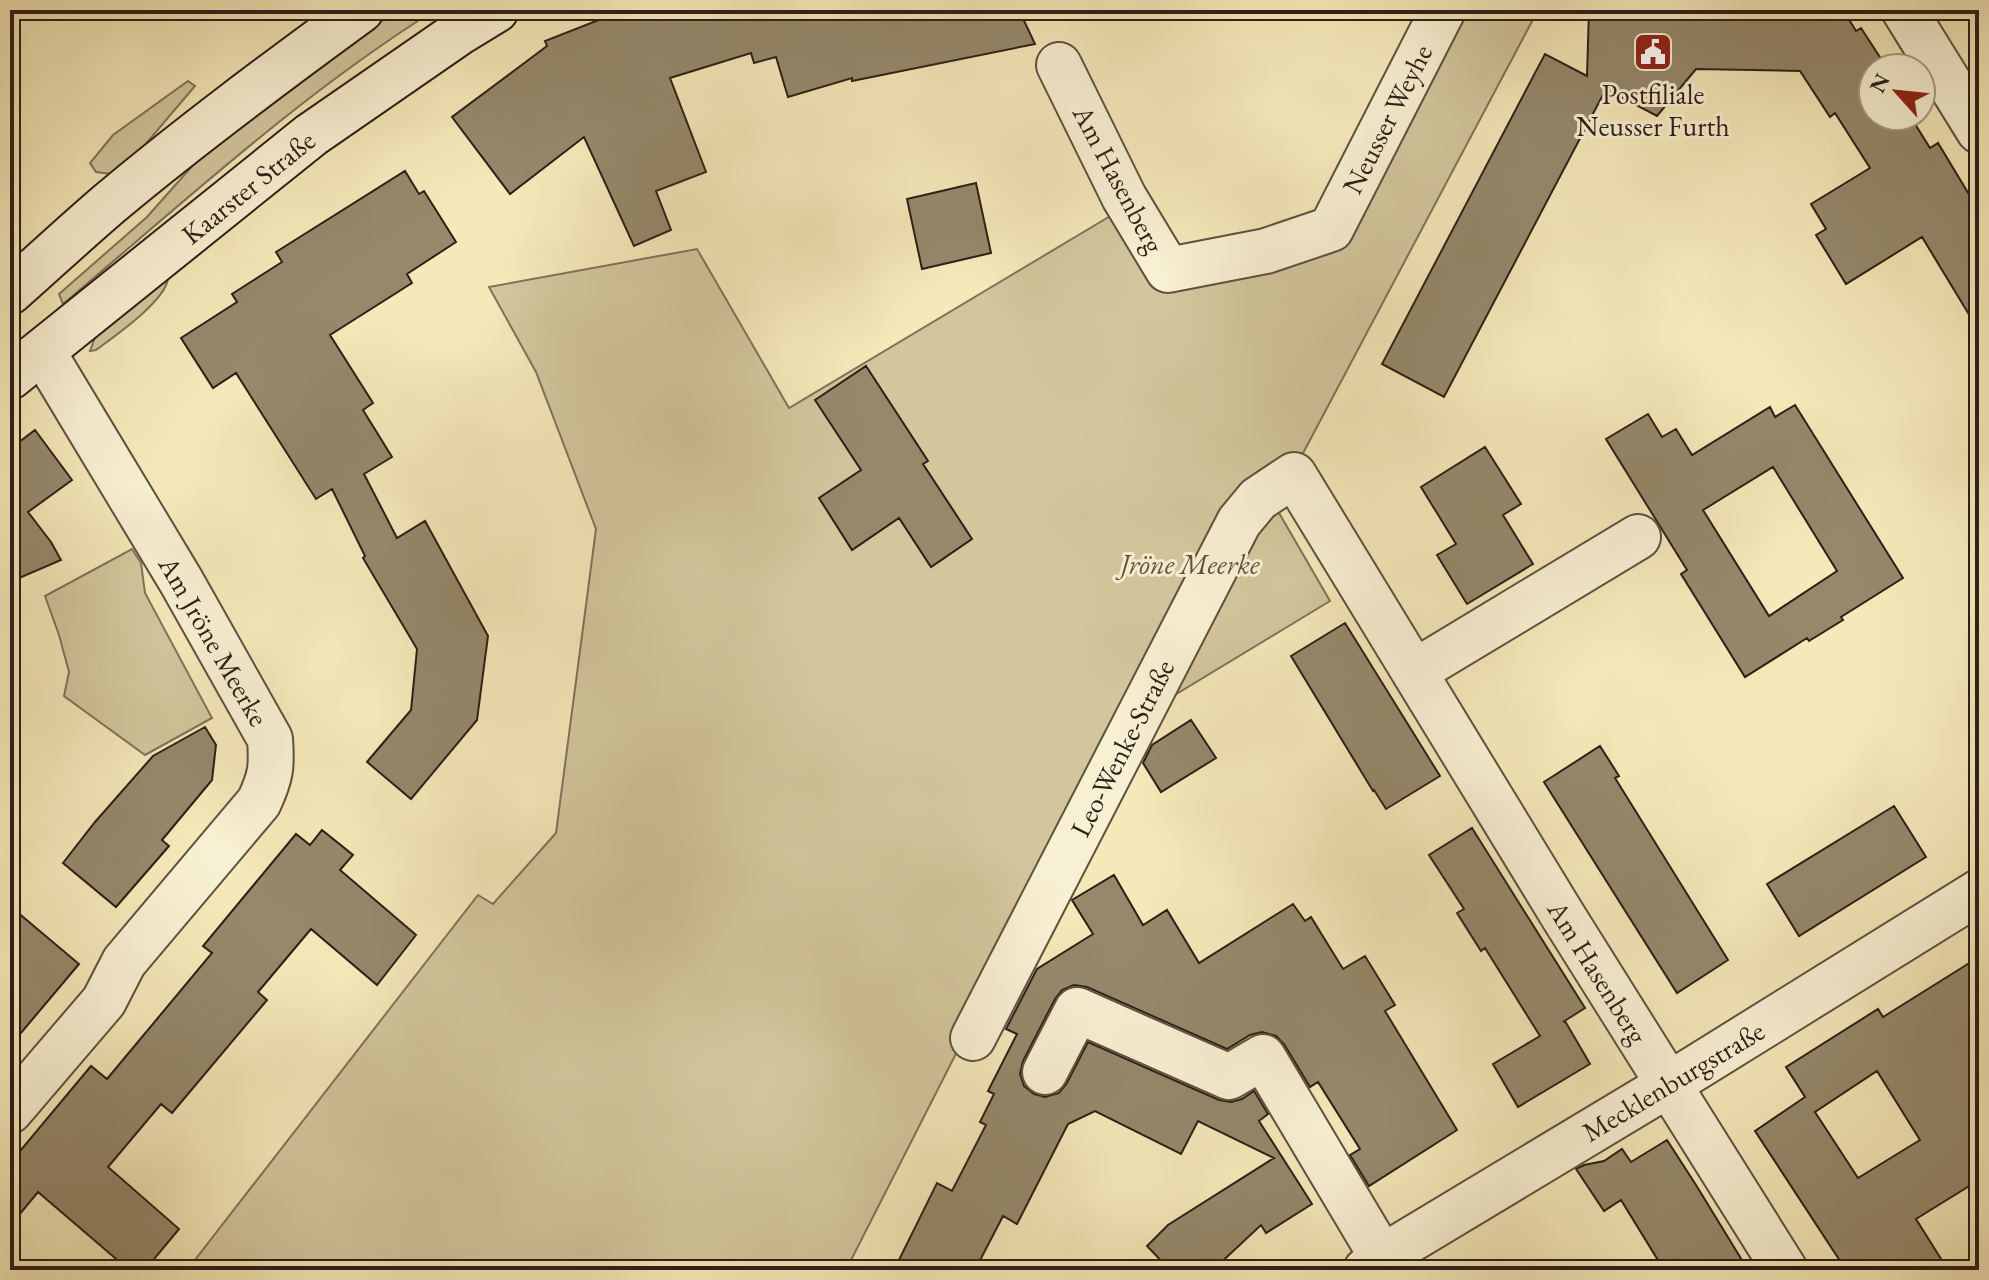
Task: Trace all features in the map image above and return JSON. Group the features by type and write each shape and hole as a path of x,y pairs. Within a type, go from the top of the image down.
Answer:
{"street":[{"path":"10,292 146,174 361,10"},
{"name":"Kaarster Straße","path":"26,365 311,135 496,10"},
{"name":"Neusser Weyhe","path":"1331,229 1443,10"},
{"path":"1904,10 1979,131"},
{"name":"Am Hasenberg","path":"1059,65 1124,197 1168,270 1266,251 1331,229"},
{"name":"Am Jröne Meerke","path":"10,1111 104,1001 124,962 259,802 272,766 270,739 181,581 26,365 38,302 146,174"},
{"name":"Am Hasenberg","path":"1294,475 1785,1270"},
{"name":"Leo-Wenke-Straße","path":"973,1038 1239,522 1258,499 1294,475"},
{"path":"1414,672 1638,537"},
{"name":"Mecklenburgstraße","path":"1374,1264 1979,892"},
{"path":"1045,1072 1077,1010 1229,1077 1263,1057 1374,1264"}],"green space":[{"path":"399,10 435,10 290,113 63,304 59,294 147,217 194,164 276,89"},
{"name":"Jröne Meerke","path":"1466,10 1538,10 1275,506 1330,601 1122,727 846,1270 197,1270 191,1265 478,895 493,904 556,833 596,529 536,372 489,287 697,249 789,408 1122,209 1154,263 1338,249"},
{"path":"188,81 195,86 133,159 112,174 96,172 90,163 113,135"},
{"path":"168,279 165,288 149,308 96,350 90,351 97,332"},
{"path":"132,549 141,563 145,593 212,718 145,755 64,696 69,672 45,596"}],"building":[{"path":"624,10 1019,10 1035,44 852,81 852,78 788,97 776,57 754,63 751,53 670,78 706,172 656,191 671,230 634,246 584,137 510,194 452,117 547,46 545,41"},
{"path":"1589,10 1831,10 1831,13 1845,13 1856,31 1861,28 1877,52 1857,52 1857,132 1920,132 1930,148 1938,143 1979,211 1979,331 1922,237 1846,284 1816,235 1826,229 1811,204 1870,168 1835,113 1830,117 1800,71 1696,69 1657,116 1606,89 1444,397 1382,364 1545,54 1587,76"},
{"path":"405,171 419,194 424,191 456,242 407,274 412,283 330,335 373,403 363,410 392,457 364,474 397,538 425,521 488,636 477,720 411,799 367,762 411,710 417,649 363,558 365,556 332,489 316,499 236,373 213,388 181,338 237,302 232,294 282,262 276,252"},
{"path":"976,183 991,253 922,269 907,199"},
{"path":"866,366 928,461 923,464 972,539 931,567 899,518 852,550 819,498 861,470 815,400"},
{"path":"1795,405 1903,578 1841,617 1843,620 1809,641 1807,638 1745,677 1681,574 1687,570 1606,439 1648,414 1662,437 1676,429 1692,455 1770,407 1775,417","holes":["1773,467 1837,571 1769,616 1703,510"]},
{"path":"35,430 72,480 28,512 61,560 10,582 10,449"},
{"path":"1485,447 1521,504 1503,515 1533,564 1467,604 1437,555 1456,544 1421,487"},
{"path":"1345,623 1440,776 1386,809 1291,656"},
{"path":"1191,720 1216,758 1161,792 1143,763 1152,745"},
{"path":"205,727 216,745 212,780 162,840 169,846 116,907 63,863 153,756"},
{"path":"1600,746 1619,776 1615,778 1728,960 1677,993 1544,782"},
{"path":"1894,806 1926,857 1799,936 1767,884"},
{"path":"1472,828 1585,1008 1563,1022 1590,1064 1518,1107 1493,1064 1540,1036 1485,948 1481,951 1457,913 1464,909 1429,855"},
{"path":"322,830 353,855 340,870 416,935 377,985 311,929 258,992 267,1000 172,1113 161,1104 108,1167 179,1229 154,1259 154,1270 129,1270 38,1192 10,1226 10,1163 91,1066 107,1079 212,953 203,946 296,834 310,845"},
{"path":"1114,875 1143,925 1167,910 1199,963 1293,904 1305,921 1311,917 1343,969 1365,956 1395,1005 1385,1011 1457,1130 1369,1186 1350,1155 1360,1149 1318,1082 1310,1087 1276,1036 1262,1032 1250,1035 1227,1049 1087,987 1074,985 1062,990 1055,999 1023,1061 1020,1074 1024,1086 1034,1094 1045,1097 1059,1093 1088,1042 1219,1100 1231,1102 1254,1091 1268,1114 1259,1121 1312,1204 1266,1233 1261,1225 1213,1270 1170,1270 1147,1246 1168,1225 1274,1158 1198,1121 1181,1154 1095,1111 1068,1124 1017,1224 1003,1216 975,1270 894,1270 937,1183 952,1191 986,1125 980,1122 994,1094 988,1091 1017,1034 1006,1029 1037,969 1093,934 1072,900"},
{"path":"10,906 79,964 10,1046"},
{"path":"1979,957 1979,1180 1916,1219 1948,1270 1846,1270 1755,1131 1805,1097 1786,1067 1878,1009 1883,1017","holes":["1877,1071 1920,1140 1858,1178 1815,1112"]},
{"path":"1667,1140 1748,1270 1664,1270 1621,1200 1604,1211 1576,1169 1604,1161 1622,1149 1631,1162"}],"place":[{"name":"Postfiliale Neusser Furth","path":"1653,52"}]}
